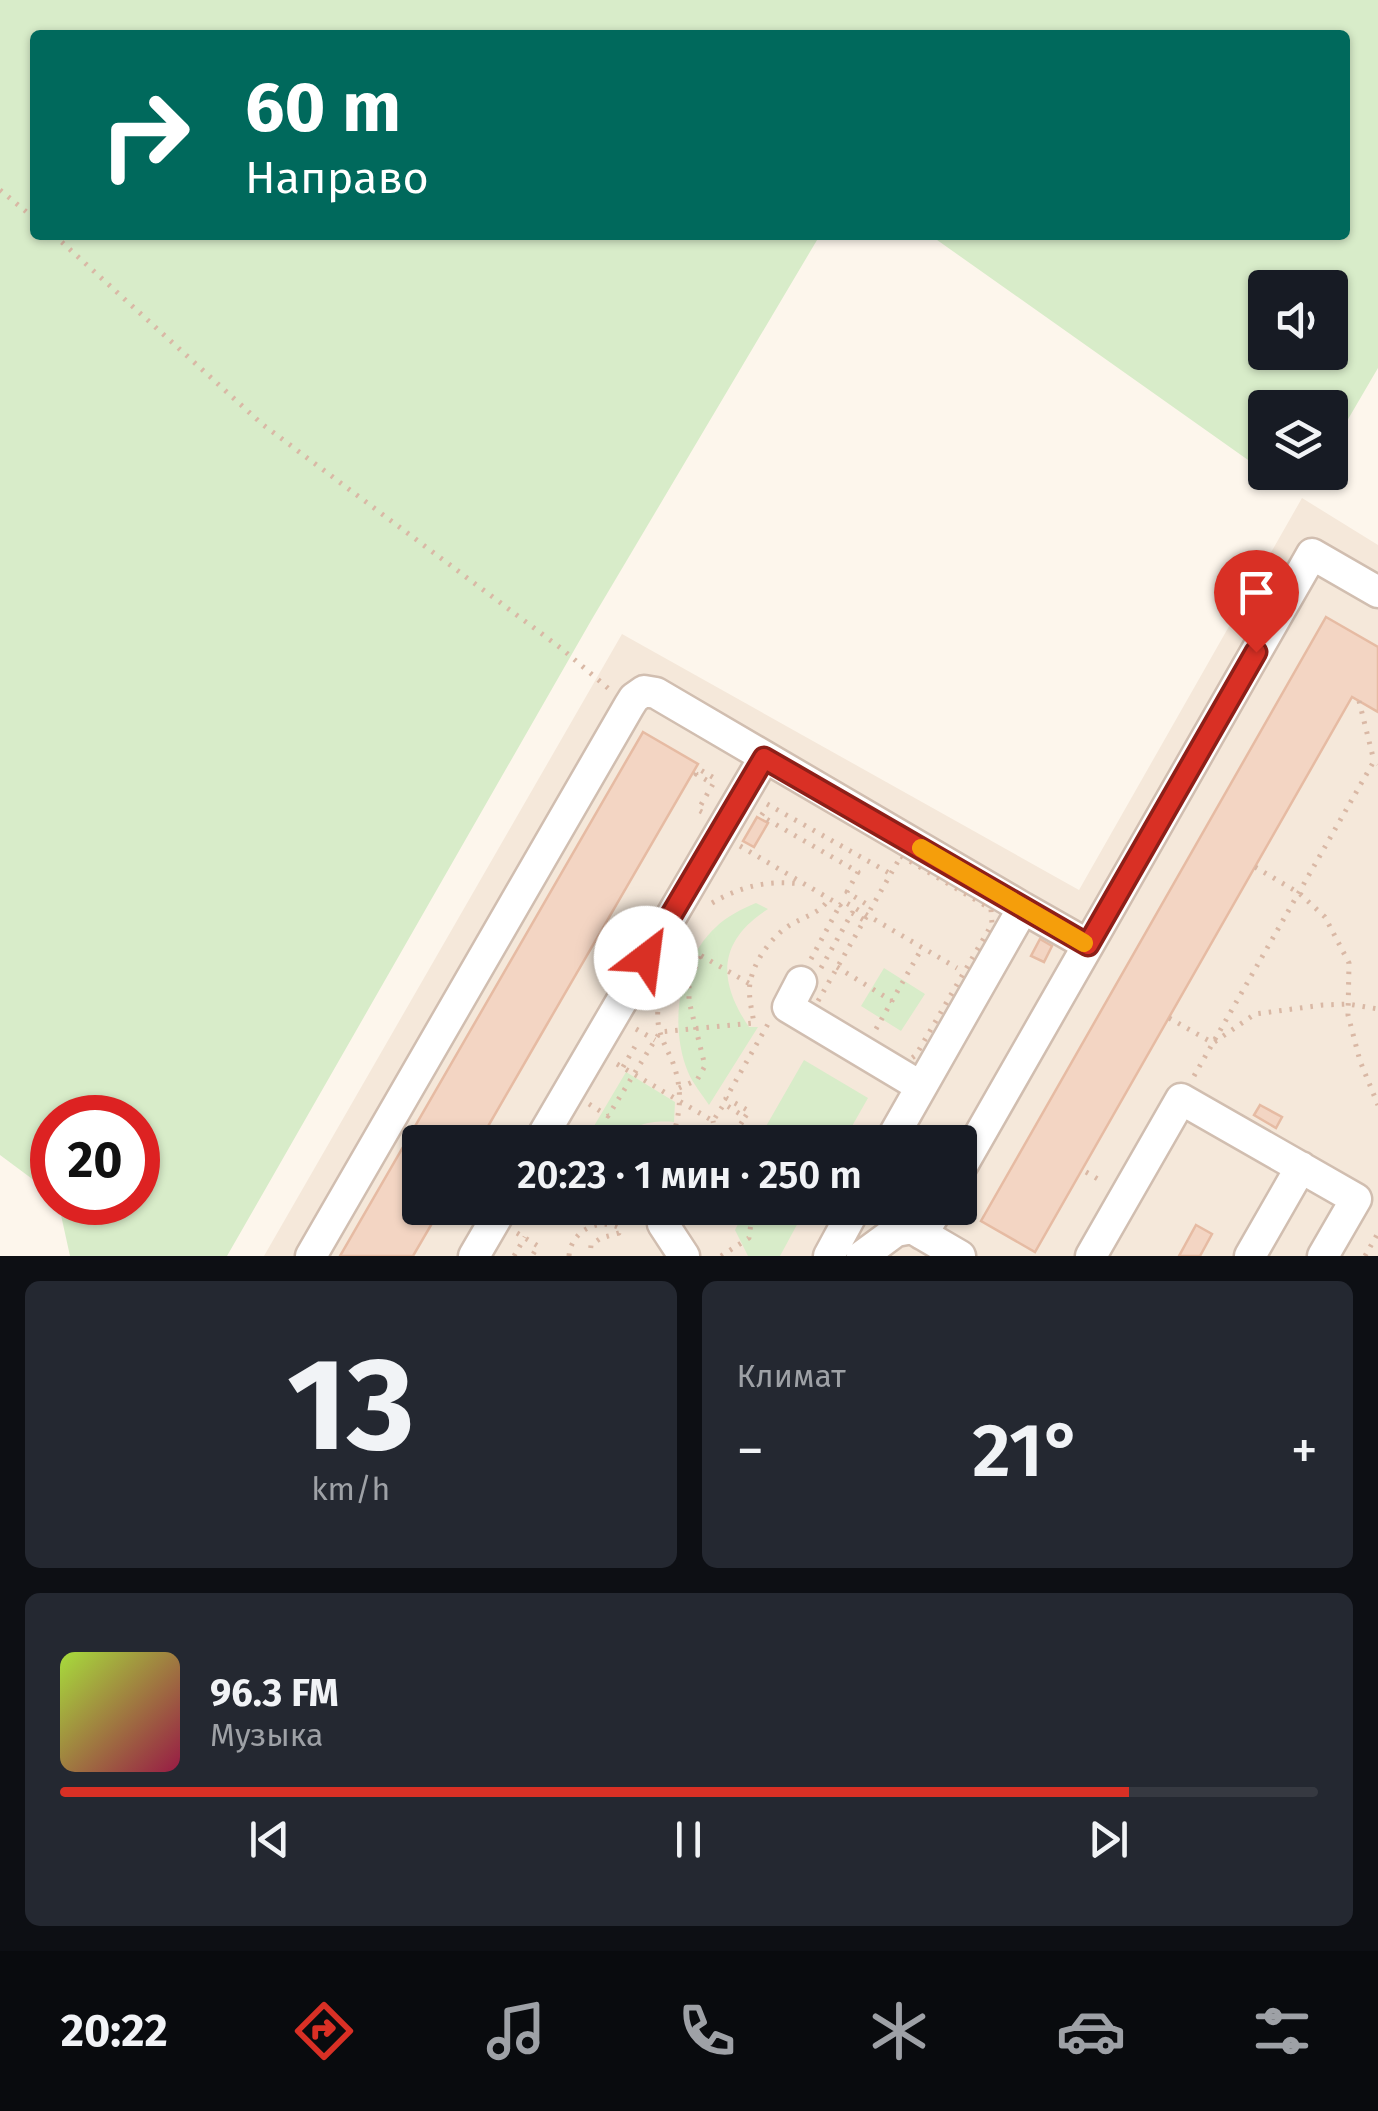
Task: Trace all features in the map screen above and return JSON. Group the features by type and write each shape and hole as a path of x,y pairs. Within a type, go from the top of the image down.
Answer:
{"lane":[{"path":"977,1139 1312,554 1378,592"},
{"path":"311,1256 629,706 644,690 656,693 759,766 1088,945"},
{"path":"549,1125 759,766"},
{"path":"899,1125 1024,908"},
{"path":"811,981 788,1007 866,1047 920,1086"},
{"path":"1091,1256 1181,1098 1356,1198 1323,1256"},
{"path":"1250,1256 1301,1167"},
{"path":"474,1256 502,1225"},
{"path":"664,1225 684,1256"},
{"path":"829,1256 846,1225"},
{"path":"922,1234 928,1225"},
{"path":"862,1256 896,1231 912,1228 960,1256"}],"path":[{"path":"0,190 30,215"},
{"path":"60,240 262,424 562,649 629,706"},
{"path":"1181,1098 1376,762 1359,701"},
{"path":"759,766 772,784 762,802 891,874"},
{"path":"768,805 762,816 858,872 846,892 871,908"},
{"path":"737,844 840,905"},
{"path":"811,981 838,967 901,856 990,908 992,924 916,1055 901,1062 866,1047 814,1008 811,981 842,901 865,918"},
{"path":"1255,867 1298,893 1325,917 1349,962 1348,1015 1360,1061 1378,1105"},
{"path":"710,904 755,884 804,884"},
{"path":"660,1032 754,1023 750,984 758,961 785,928 819,911 829,898"},
{"path":"811,981 852,913 964,972"},
{"path":"679,943 750,984"},
{"path":"866,1047 922,948"},
{"path":"679,1088 697,1080 706,1066 688,1000 689,984 700,955"},
{"path":"838,967 892,1002"},
{"path":"660,986 657,1014 679,1088 677,1125"},
{"path":"1213,1043 1255,1014 1348,1004 1378,1008"},
{"path":"740,1125 749,1111 726,1098 772,1017"},
{"path":"1169,1018 1213,1043"},
{"path":"631,1026 655,1040"},
{"path":"587,1102 608,1116 660,1032"},
{"path":"623,1067 637,1043"},
{"path":"611,1060 713,1121"},
{"path":"714,1125 724,1104 745,1117"},
{"path":"1086,1172 1110,1186"},
{"path":"513,1225 538,1246 532,1256"},
{"path":"569,1256 578,1234 596,1225"},
{"path":"590,1256 591,1246 618,1233 620,1228 611,1225"},
{"path":"721,1256 749,1238 750,1225"},
{"path":"1365,1256 1378,1233"},
{"path":"514,1256 525,1238"}],"shaded area":[{"path":"1302,498 1378,545 1378,1256 264,1256 622,634 1079,890"}],"green space":[{"path":"0,0 1378,0 1378,368 1348,419 1348,390 1248,390 1248,460 937,240 1350,240 1350,30 30,30 30,240 817,240 592,619 227,1256 70,1256 63,1225 160,1225 160,1095 30,1095 30,1177 0,1155"},
{"path":"756,903 768,909 739,934 728,962 728,977 731,993 749,1027 758,1027 709,1105 690,1076 682,1054 678,1015 685,976 703,941 716,927"},
{"path":"884,968 925,994 901,1031 861,1006"},
{"path":"804,1060 868,1098 853,1125 767,1125"},
{"path":"626,1072 675,1102 674,1122 595,1125"},
{"path":"738,1225 797,1225 780,1256 748,1256 735,1230"}],"building":[{"path":"1326,617 1378,647 1378,712 1352,697 1035,1252 981,1221"},
{"path":"643,732 698,764 489,1125 416,1125"},
{"path":"757,817 768,823 754,847 743,841"},
{"path":"1040,939 1052,946 1044,962 1031,956"},
{"path":"1260,1105 1282,1117 1276,1128 1254,1115"},
{"path":"402,1149 402,1225 431,1225 413,1256 340,1256"},
{"path":"1196,1225 1212,1234 1200,1256 1179,1256"}],"slow traffic":[{"path":"921,848 1084,943"}],"route":[{"path":"646,958 764,758 1088,945 1256,652"}]}
